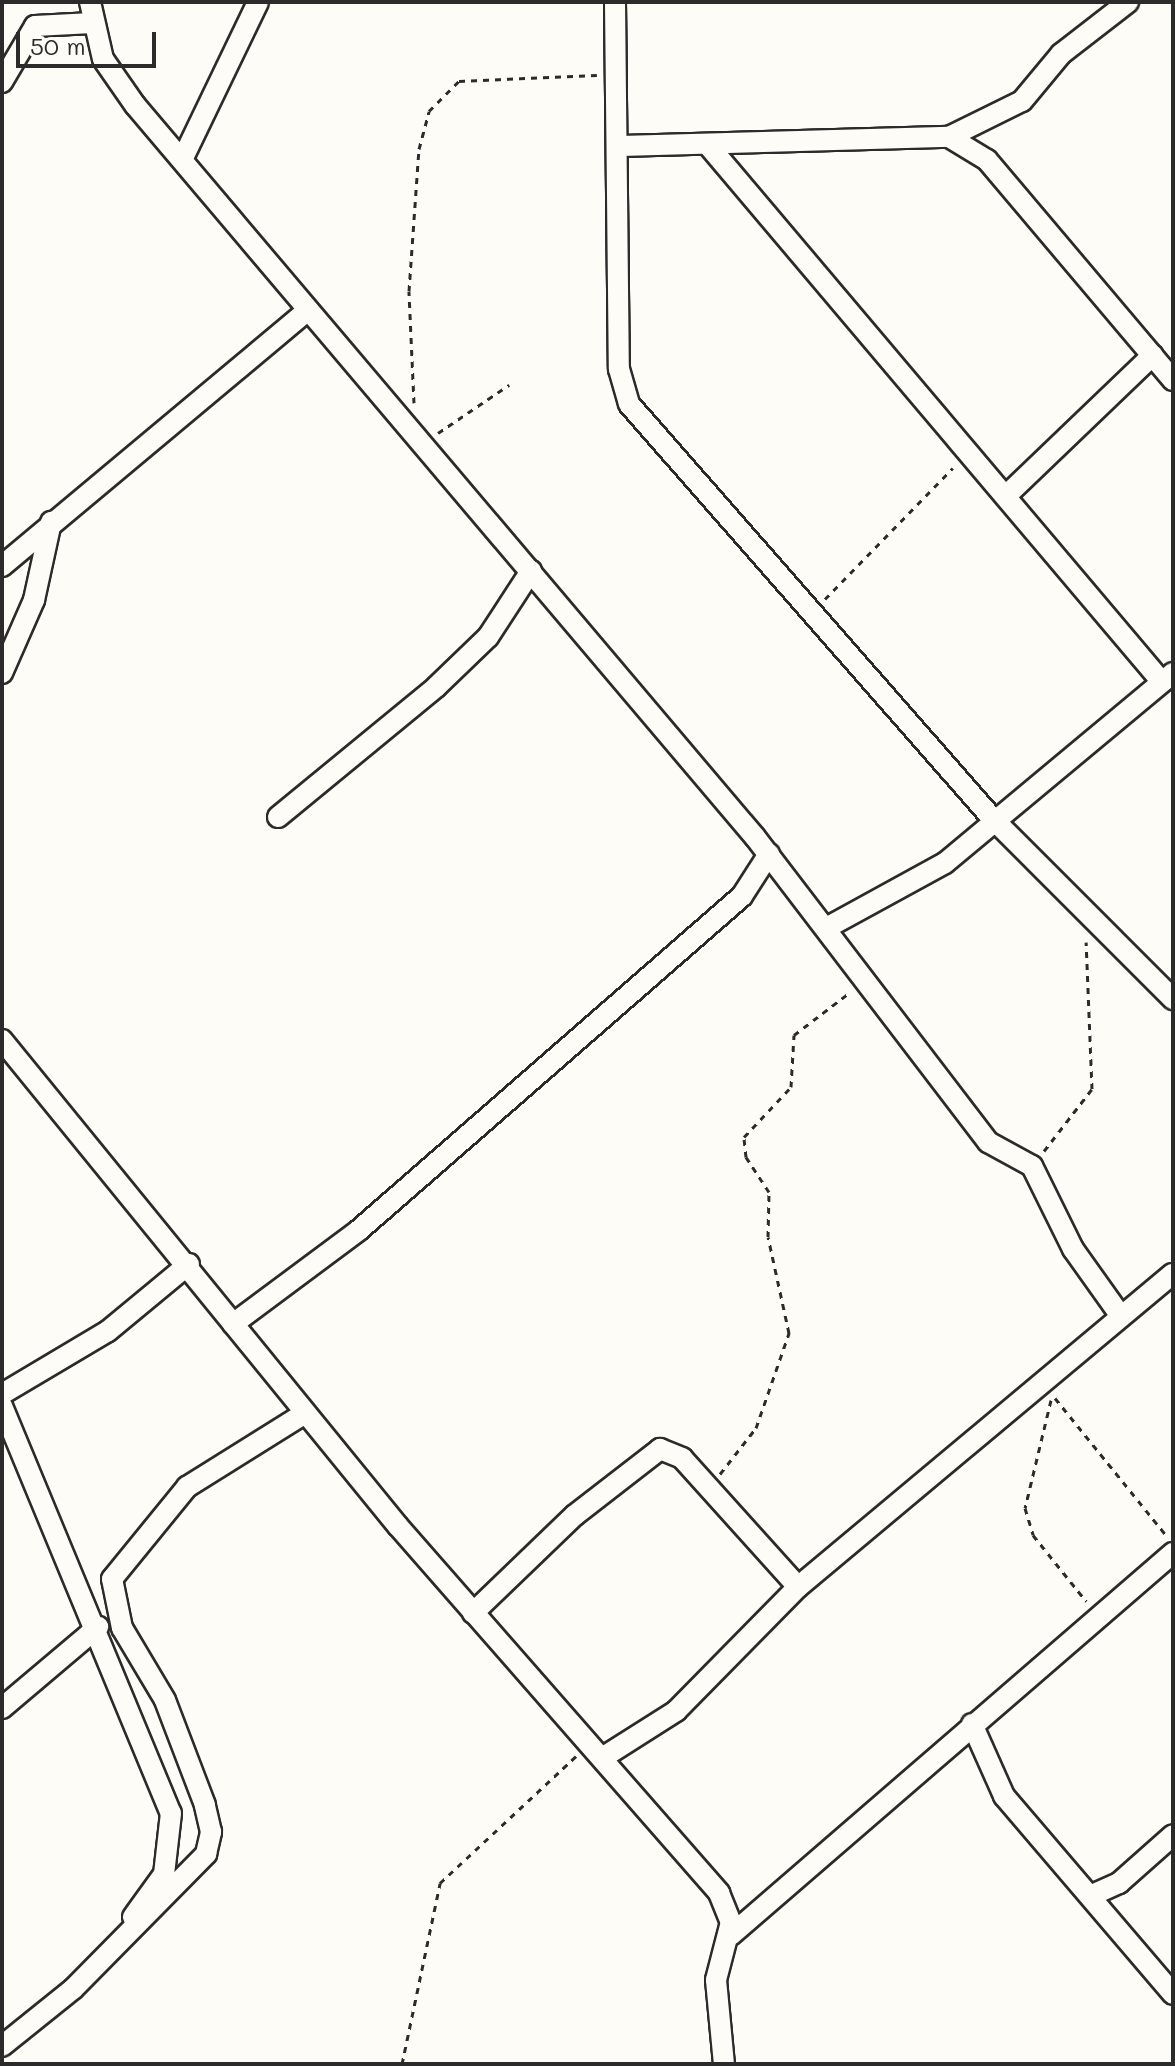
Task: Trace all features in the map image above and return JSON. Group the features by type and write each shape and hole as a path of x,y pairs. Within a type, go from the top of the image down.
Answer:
{"street":[{"path":"90,2 92,23 116,80 307,311 769,854 828,927 864,981 988,1142 1028,1162 1120,1315"},
{"path":"183,158 258,2"},
{"path":"615,2 622,146 622,389 993,819 1173,999"},
{"path":"622,146 949,137 1022,101 1061,54 1128,2"},
{"path":"2,82 35,26 92,23"},
{"path":"949,137 987,160 1173,380"},
{"path":"708,145 1168,678 895,896 828,927"},
{"path":"2,566 307,311"},
{"path":"1009,493 1153,355"},
{"path":"2,673 34,600 51,522"},
{"path":"278,817 436,687 488,637 531,571"},
{"path":"233,1324 359,1230 755,882 769,854"},
{"path":"755,882 792,884"},
{"path":"2,1040 189,1264 304,1414 473,1613 719,1893 731,1935"},
{"path":"2,1394 108,1331 189,1264"},
{"path":"596,1750 676,1711 798,1587 1068,1364 1120,1315 1173,1274"},
{"path":"2,1406 98,1627 171,1813 168,1858 152,1894 73,1989"},
{"path":"2,2046 73,1989 192,1875 211,1832 165,1700 113,1606 112,1579 187,1487 304,1414"},
{"path":"473,1613 650,1454 660,1449 682,1458 798,1587"},
{"path":"724,2064 716,1980 731,1935 762,1905 1173,1553"},
{"path":"2,1708 98,1627"},
{"path":"972,1724 1004,1796 1173,1994"},
{"path":"1090,1896 1119,1883 1173,1835"},
{"path":"719,1893 762,1905"}],"path":[{"path":"416,409 409,291 419,149 440,92 484,78 617,75"},
{"path":"421,444 509,385"},
{"path":"813,610 971,449"},
{"path":"1041,1188 1049,1140 1092,1089 1096,1045 1083,906"},
{"path":"708,1487 756,1428 789,1333 768,1237 769,1192 746,1157 744,1137 791,1087 794,1035 864,981"},
{"path":"1068,1364 1053,1395 1026,1494 1029,1528 1098,1616"},
{"path":"1053,1395 1173,1544"},
{"path":"402,2064 440,1883 596,1750"}]}
